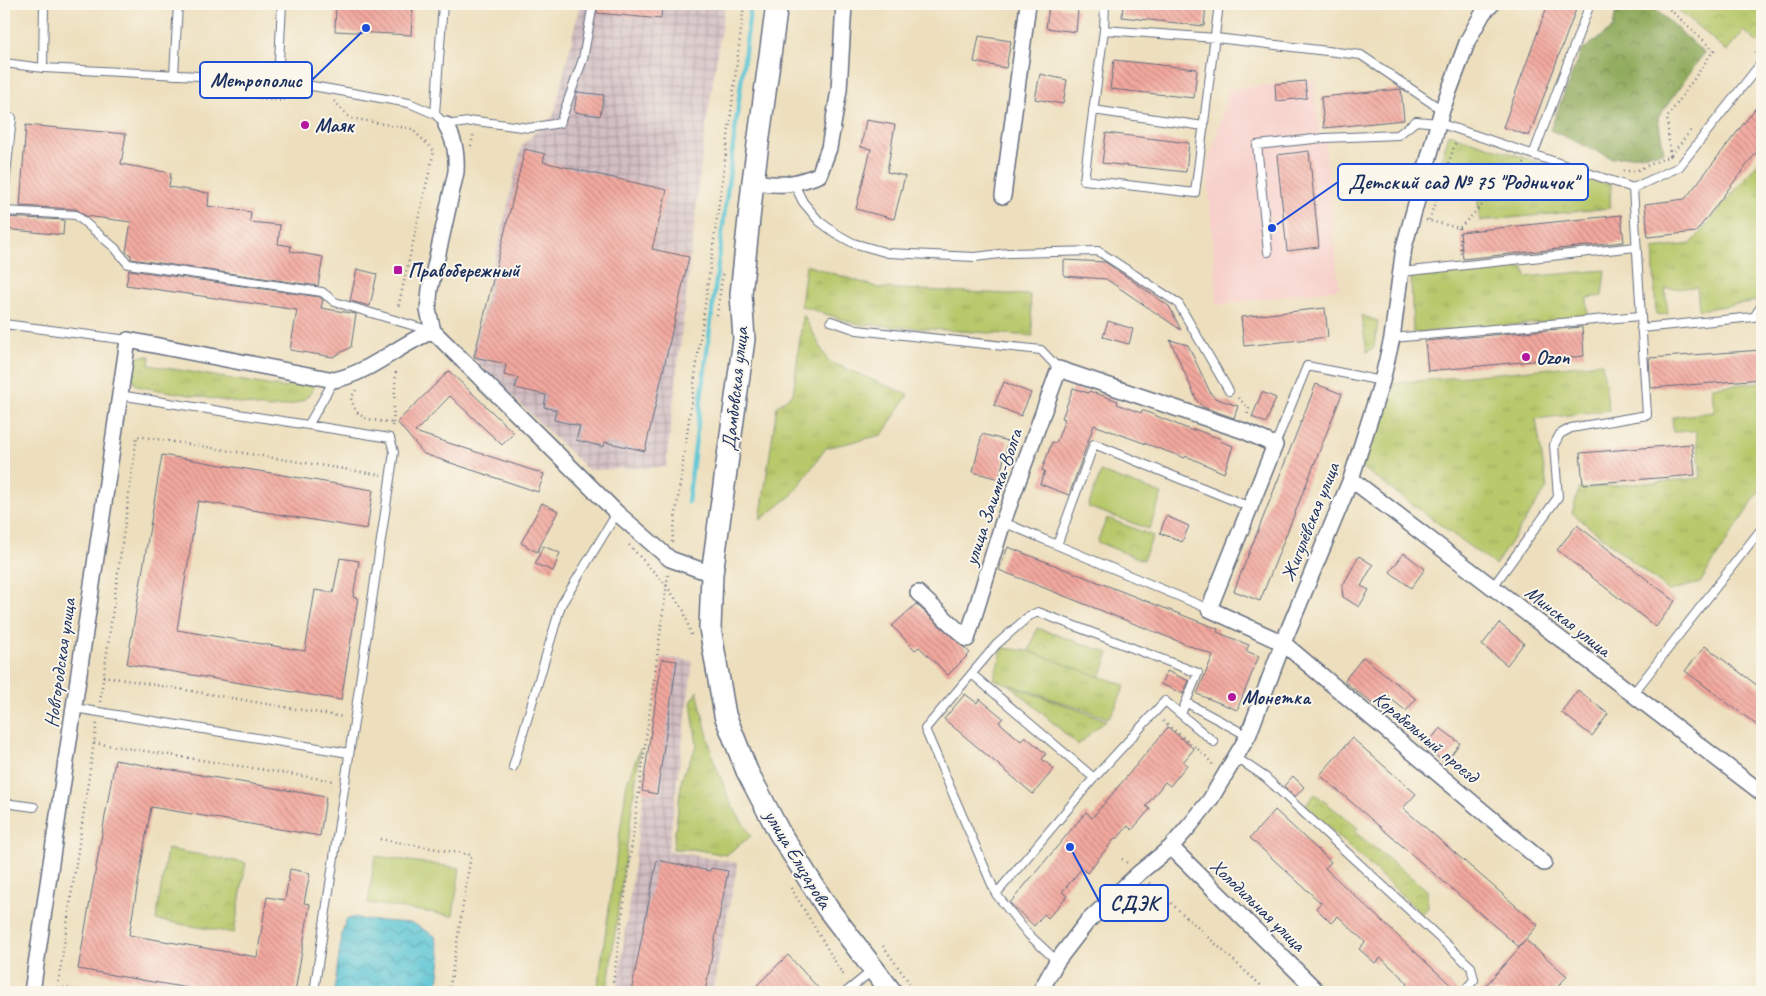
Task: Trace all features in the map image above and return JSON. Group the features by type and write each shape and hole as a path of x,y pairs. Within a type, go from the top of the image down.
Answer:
{"street":[{"name":"Дамбовская улица","path":"725,715 710,628 712,574 744,339 741,294 752,181 777,4"},
{"path":"752,181 778,186 794,184 819,175 829,148 842,67 844,4"},
{"path":"1003,196 1028,4"},
{"name":"Жигулёвская улица","path":"1040,992 1057,961 1087,922 1139,873 1171,847 1210,800 1237,758 1248,736 1283,643 1351,479 1382,381 1392,338 1404,247 1441,116 1468,40 1483,13 1492,4"},
{"path":"446,125 453,138 456,153 456,172 430,289 428,310 433,331 617,513 670,559 712,574"},
{"path":"128,340 334,380 358,372 414,338 433,331"},
{"name":"Новгородская улица","path":"32,992 128,340"},
{"path":"1059,369 1244,431 1275,445 1209,609"},
{"name":"улица Заимка-Волга","path":"918,593 967,639 1003,522 1059,369"},
{"name":"Минская улица","path":"1351,479 1632,696 1762,793"},
{"name":"Корабельный проезд","path":"1209,609 1283,643 1544,863"},
{"name":"улица Елизарова","path":"725,715 747,770 779,832 828,909 872,970 891,992"},
{"name":"Холодильная улица","path":"1171,847 1318,992"}],"lane":[{"path":"43,68 44,4"},
{"path":"174,75 178,4"},
{"path":"278,80 282,4"},
{"path":"435,114 443,4"},
{"path":"4,63 43,68 278,80 409,103 435,114 446,125 476,120 529,128 560,123 584,59 593,4"},
{"path":"1105,4 1104,30 1084,180 1195,193 1219,4"},
{"path":"1533,155 1590,4"},
{"path":"1104,30 1216,38 1362,55 1459,130 1633,188 1679,167 1762,62"},
{"path":"1093,110 1204,126"},
{"path":"1268,252 1257,145 1324,138 1398,135 1416,121 1441,116"},
{"path":"4,194 12,118"},
{"path":"794,184 803,202 820,221 835,233 853,243 888,253 975,257 1008,253 1098,251 1178,303 1229,391"},
{"path":"1492,588 1558,497 1554,445 1560,434 1571,428 1647,415 1633,188"},
{"path":"4,211 76,215 115,248 128,264 322,292 335,302 433,331"},
{"path":"1401,272 1636,247"},
{"path":"1641,328 1754,317 1762,306"},
{"path":"1392,338 1640,316"},
{"path":"831,321 857,330 1041,350 1059,369"},
{"path":"4,324 128,340"},
{"path":"1275,445 1307,366 1382,381"},
{"path":"309,424 334,380"},
{"path":"119,395 390,438 394,452 314,992"},
{"path":"1057,545 1094,444 1250,508"},
{"path":"513,767 561,605 617,513"},
{"path":"1003,522 1209,609"},
{"path":"1632,696 1762,528"},
{"path":"1057,961 1028,934 996,894 925,729 973,675 996,645 1029,616 1038,612 1198,673 1181,714"},
{"path":"973,675 1094,778"},
{"path":"996,894 1094,778 1165,701 1214,742"},
{"path":"1187,703 1248,736"},
{"path":"74,708 349,753"},
{"path":"1237,758 1265,776 1471,967 1474,980 1463,992"},
{"path":"4,803 34,807"},
{"path":"846,992 872,970"}],"path":[{"path":"612,992 727,146 744,4"},
{"path":"1620,172 1635,171 1670,156 1667,118 1714,50 1666,7 1657,4"},
{"path":"1666,7 1669,4"},
{"path":"247,84 260,98 283,101 291,92"},
{"path":"331,99 350,118 412,128 434,151"},
{"path":"1429,220 1459,130"},
{"path":"1459,228 1533,155"},
{"path":"1413,216 1459,228"},
{"path":"1459,228 1462,265"},
{"path":"388,370 402,366"},
{"path":"390,438 393,423 396,369"},
{"path":"358,386 351,398 354,411 363,418 393,423"},
{"path":"1229,391 1249,408 1244,431"},
{"path":"57,992 137,436 382,476 384,466"},
{"path":"94,743 335,781 345,717 103,676"},
{"path":"1156,727 1162,720 1206,755 1214,766"},
{"path":"380,839 471,855 449,992"},
{"path":"1122,859 1268,992"},
{"path":"883,946 916,992"},
{"path":"58,987 90,992"}],"shaded area":[{"path":"580,4 725,4 704,140 666,467 588,470 472,357 522,145 554,115"},
{"path":"1314,80 1320,135 1325,138 1339,289 1217,305 1207,168 1229,89"},
{"path":"662,657 693,661 668,851 738,863 712,992 617,992"}],"green space":[{"path":"1617,4 1659,4 1655,9 1704,53 1658,118 1664,152 1612,158 1550,130 1581,51 1613,28"},
{"path":"1679,4 1762,4 1762,38 1758,43 1744,31 1727,51 1676,8"},
{"path":"1449,134 1611,185 1610,208 1480,221 1477,195 1447,194 1432,188"},
{"path":"1762,158 1762,293 1757,301 1699,310 1697,287 1665,289 1668,314 1656,315 1653,249 1691,244"},
{"path":"806,265 880,288 1030,295 1033,336 857,324 801,306"},
{"path":"1524,267 1526,277 1605,270 1602,296 1587,298 1588,319 1413,333 1411,277"},
{"path":"803,314 828,361 908,395 882,435 826,448 792,495 760,520 777,406 793,394"},
{"path":"1361,315 1378,321 1374,348 1367,352"},
{"path":"141,356 150,356 149,365 286,388 290,381 296,379 303,379 315,384 312,391 303,400 283,407 269,408 141,387 135,384 132,376 136,359"},
{"path":"1602,363 1609,410 1536,419 1547,488 1495,565 1361,467 1395,383"},
{"path":"1762,382 1762,487 1700,583 1669,591 1572,513 1579,489 1701,478 1696,431 1673,432 1672,417 1714,412 1712,387"},
{"path":"1101,472 1162,494 1149,529 1088,507"},
{"path":"1107,518 1153,536 1143,560 1097,542"},
{"path":"1037,628 1109,653 1100,677 1029,651"},
{"path":"1003,648 1029,651 1125,685 1115,709 1108,718 993,679"},
{"path":"1010,685 1106,720 1078,745"},
{"path":"697,691 713,758 730,802 751,836 726,855 693,849 673,849 682,777 697,745 691,703"},
{"path":"640,749 607,992 597,992 627,782"},
{"path":"1315,794 1358,828 1355,832 1427,890 1428,908 1422,914 1305,805"},
{"path":"167,849 246,863 234,933 156,920"},
{"path":"375,856 460,868 453,916 368,903"}],"water":[{"path":"355,917 365,920 412,923 435,936 441,958 437,992 334,992 342,933 346,920"}],"building":[{"path":"336,4 413,4 411,35 335,31"},
{"path":"598,4 662,4 661,19 597,13"},
{"path":"1123,4 1206,4 1204,26 1122,17"},
{"path":"1548,4 1578,4 1529,136 1503,127"},
{"path":"1049,6 1078,9 1076,32 1046,28"},
{"path":"979,36 1011,41 1006,68 974,62"},
{"path":"1114,60 1197,69 1194,98 1110,89"},
{"path":"1040,74 1067,80 1063,104 1035,99"},
{"path":"1305,81 1307,98 1276,101 1275,84"},
{"path":"1401,89 1404,120 1324,128 1321,97"},
{"path":"577,92 604,95 600,116 574,112"},
{"path":"1762,100 1762,145 1696,232 1648,237 1645,204 1685,199"},
{"path":"866,120 895,125 887,172 905,176 894,219 856,209 871,149 861,147"},
{"path":"26,125 126,134 121,164 171,173 169,187 209,193 208,206 251,212 250,222 280,225 278,244 291,246 290,251 323,257 318,286 131,259 131,255 126,252 131,222 86,216 76,209 20,206"},
{"path":"1106,133 1189,143 1186,172 1102,163"},
{"path":"525,149 545,154 543,162 667,190 652,249 689,257 645,451 605,442 604,447 576,440 580,426 554,420 556,410 544,407 546,395 515,388 518,378 504,375 506,364 474,357"},
{"path":"1309,151 1319,247 1287,251 1277,155"},
{"path":"1621,215 1624,242 1463,259 1460,232"},
{"path":"4,217 64,220 63,235 4,229"},
{"path":"1064,260 1105,262 1169,306 1181,330 1106,279 1064,276"},
{"path":"357,269 377,274 370,306 350,301"},
{"path":"129,270 320,297 323,300 321,308 356,314 351,347 333,357 290,350 297,310 126,285"},
{"path":"1325,308 1328,337 1244,346 1241,317"},
{"path":"1108,321 1133,329 1129,344 1103,337"},
{"path":"1582,327 1584,356 1428,371 1425,341"},
{"path":"1170,340 1188,345 1210,392 1215,398 1238,406 1234,418 1203,407 1197,401"},
{"path":"1762,350 1762,379 1651,388 1649,358"},
{"path":"449,371 514,433 502,445 450,396 415,432 544,474 538,492 424,454 397,422"},
{"path":"1004,382 1031,393 1021,416 994,405"},
{"path":"1316,384 1342,394 1260,601 1234,591"},
{"path":"1073,388 1088,393 1089,391 1118,401 1117,404 1141,413 1142,410 1193,431 1194,429 1221,439 1220,441 1233,446 1224,473 1186,456 1185,458 1094,425 1069,495 1040,484 1045,471 1042,470 1052,442 1056,443 1065,419 1062,418"},
{"path":"1262,392 1276,398 1266,423 1252,417"},
{"path":"982,434 1008,441 999,479 973,472"},
{"path":"1692,444 1695,475 1583,484 1580,453"},
{"path":"162,455 373,490 367,529 198,501 177,630 305,651 315,590 333,593 340,558 359,561 353,597 358,598 341,700 127,664"},
{"path":"542,503 558,511 537,552 521,543"},
{"path":"1166,516 1189,526 1182,542 1160,533"},
{"path":"1577,525 1675,601 1656,627 1557,550"},
{"path":"543,546 560,553 553,571 535,564"},
{"path":"1008,547 1218,629 1217,632 1249,645 1246,651 1259,656 1237,710 1197,694 1213,655 999,570"},
{"path":"1404,553 1425,569 1411,588 1390,572"},
{"path":"1359,556 1373,565 1361,586 1369,590 1359,607 1343,597 1342,587"},
{"path":"916,604 970,653 948,675 919,647 915,650 892,626"},
{"path":"1499,623 1524,643 1507,665 1482,645"},
{"path":"1705,646 1762,689 1762,729 1685,671"},
{"path":"1363,657 1416,699 1406,711 1385,694 1375,706 1344,681"},
{"path":"662,659 677,661 657,794 642,791"},
{"path":"1167,671 1189,681 1183,694 1161,684"},
{"path":"1578,690 1608,714 1592,736 1561,712"},
{"path":"965,694 977,703 980,699 1003,718 999,722 1021,741 1025,736 1046,754 1042,759 1054,769 1033,794 944,719"},
{"path":"1168,727 1194,749 1183,762 1187,765 1170,786 1165,782 1146,806 1150,809 1132,830 1128,826 1117,839 1116,837 1087,873 1082,868 1062,892 1067,896 1048,918 1044,914 1034,926 1010,903 1086,812 1092,818"},
{"path":"1440,728 1460,743 1445,763 1425,747"},
{"path":"1352,738 1416,794 1403,808 1538,925 1519,947 1320,775"},
{"path":"115,760 326,797 320,836 151,807 129,935 257,957 267,897 285,900 290,869 310,873 304,903 310,904 295,992 211,992 78,969"},
{"path":"1293,776 1304,787 1295,797 1284,786"},
{"path":"1275,810 1331,862 1325,868 1458,992 1399,992 1408,983 1381,958 1375,963 1359,949 1365,942 1338,916 1331,923 1316,908 1321,903 1250,838"},
{"path":"657,860 710,871 711,868 728,871 705,992 631,992"},
{"path":"1526,940 1567,976 1553,992 1480,992"},
{"path":"788,955 822,992 750,992"}],"waterway":[{"path":"688,502 751,4"}],"place":[{"name":"Метрополис","path":"366,28"},
{"name":"Маяк","path":"305,125"},
{"name":"Детский сад № 75 \"Родничок\"","path":"1272,228"},
{"name":"Правобережный","path":"398,270"},
{"name":"Ozon","path":"1526,357"},
{"name":"Монетка","path":"1232,697"},
{"name":"СДЭК","path":"1070,847"}]}
